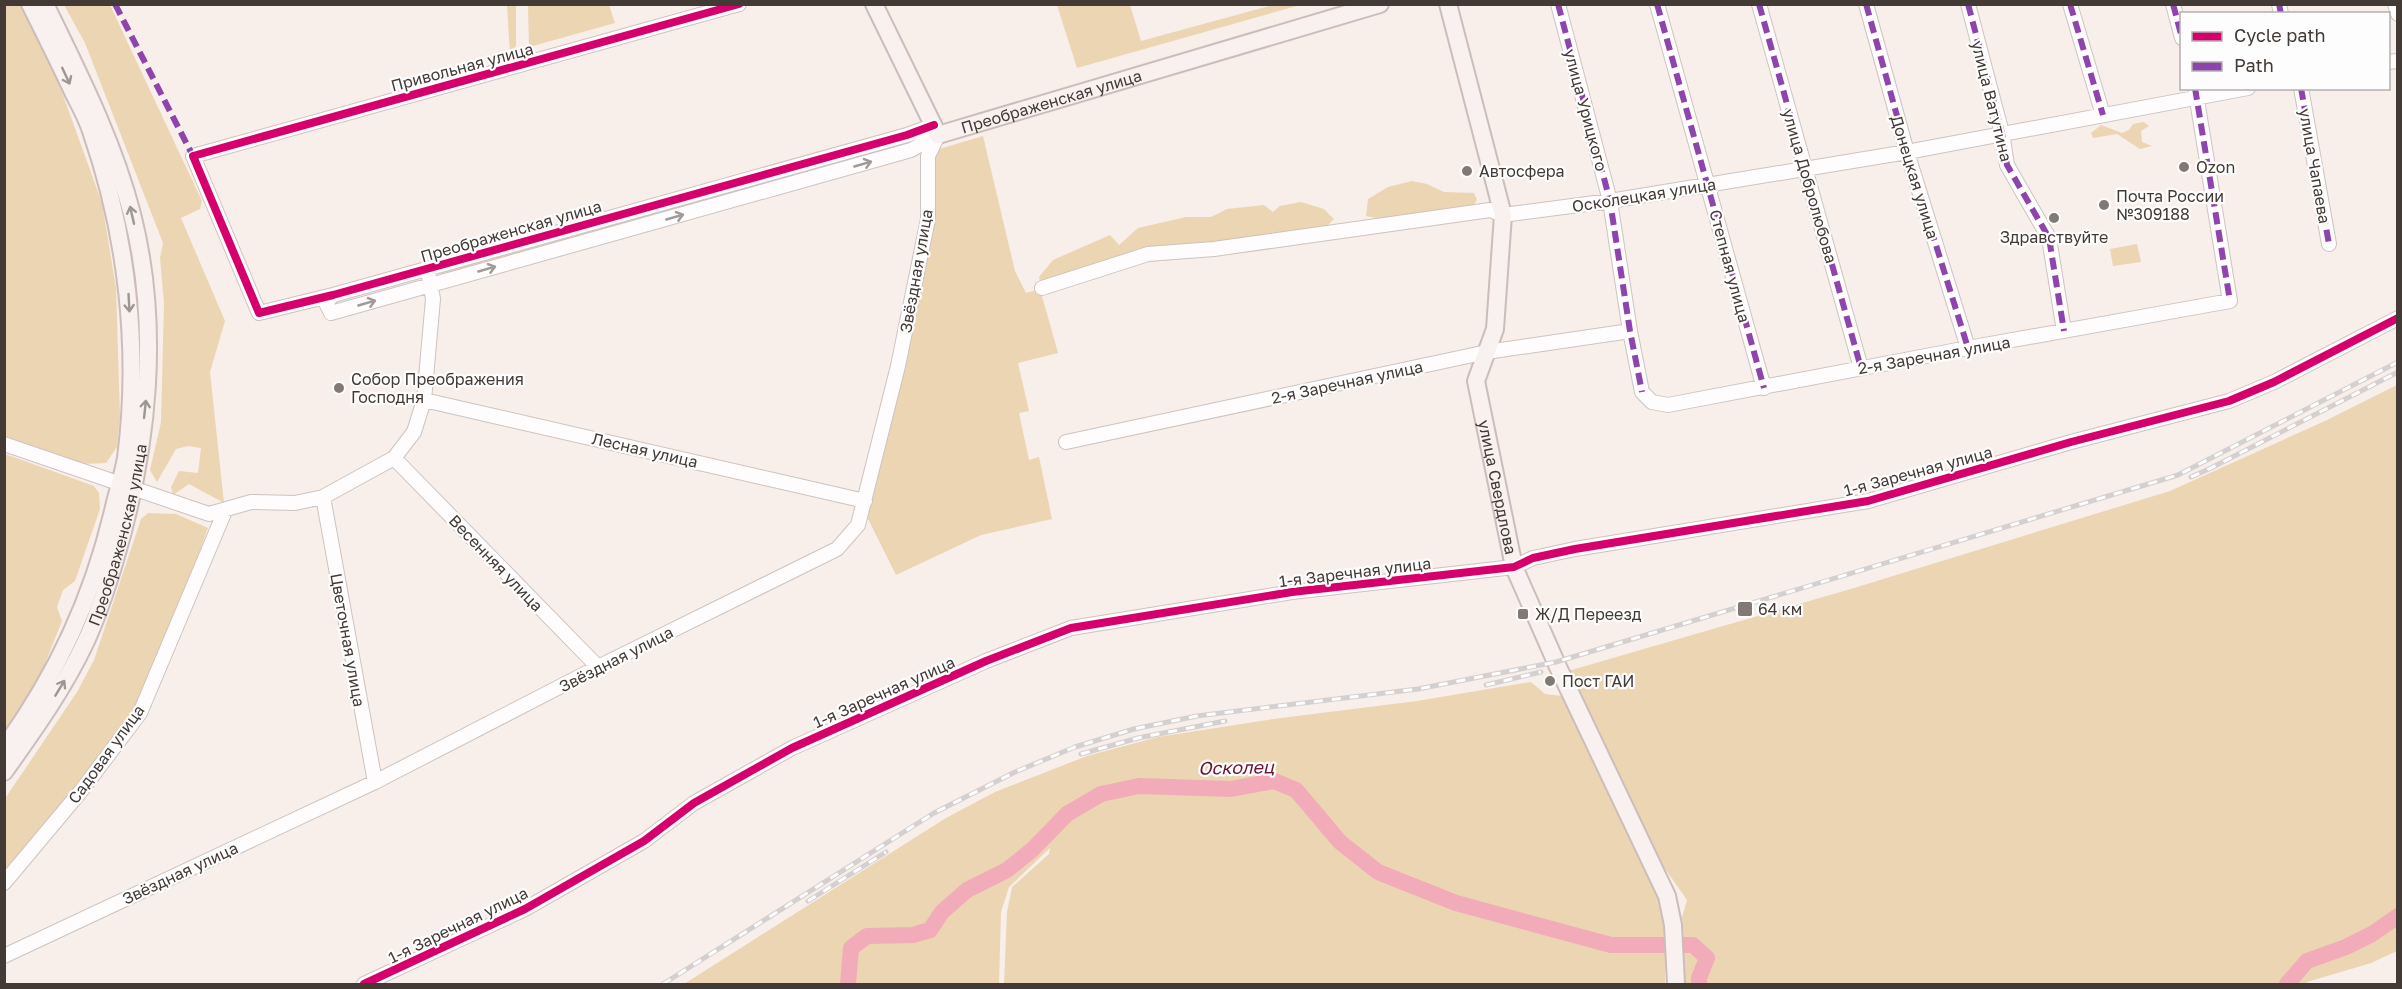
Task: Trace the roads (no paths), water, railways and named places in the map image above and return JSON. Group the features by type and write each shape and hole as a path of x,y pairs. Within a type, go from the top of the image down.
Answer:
{"main road":[{"name":"Преображенская улица","path":"4,772 61,688 86,640 105,592 123,534 131,368 128,294 117,229 91,129 30,4"},
{"name":"Преображенская улица","path":"4,748 32,709 86,603 126,485 140,457 148,374 144,279 132,215 114,155 81,78 45,4"},
{"path":"874,4 936,130"},
{"name":"Преображенская улица","path":"936,130 1380,4"},
{"name":"улица Свердлова","path":"1448,4 1503,215 1495,329 1476,381 1514,567 1558,667 1667,896 1673,925 1676,976"}],"street":[{"name":"Привольная улица","path":"193,156 739,4"},
{"name":"улица Урицкого","path":"1558,4 1610,201 1642,392"},
{"name":"Степная улица","path":"1657,4 1764,388"},
{"name":"улица Добролюбова","path":"1760,4 1861,368"},
{"name":"Донецкая улица","path":"1866,4 1907,152 1968,348"},
{"name":"улица Ватутина","path":"1968,4 2002,133 2007,165 2049,238 2064,331"},
{"path":"2070,4 2103,115"},
{"path":"2172,4 2180,35"},
{"path":"2395,4 2397,14"},
{"name":"Осколецкая улица","path":"1042,288 1148,254 1214,249 1490,210 1503,215 1610,201 1805,167 1907,152 2103,115 2196,94 2231,90"},
{"name":"улица Чапаева","path":"2301,90 2330,244"},
{"name":"2-я Заречная улица","path":"1642,392 1652,402 1668,405 2230,301 2196,94"},
{"name":"Преображенская улица","path":"333,295 326,303 331,313 911,150 936,130"},
{"name":"Преображенская улица","path":"193,156 259,313 333,295 907,135 936,130"},
{"name":"Звёздная улица","path":"4,956 375,782 598,667 837,549 858,525 898,366 928,219 928,156 936,130"},
{"path":"4,444 209,514 251,502 295,503 323,497 394,458 414,432 424,400 433,299 426,269"},
{"name":"1-я Заречная улица","path":"364,984 525,909 644,842 694,803 792,748 986,661 1071,628 1292,592 1514,567 1533,558 1575,549 1707,525 1868,501 2071,442 2229,402 2274,382 2397,318"},
{"name":"2-я Заречная улица","path":"1066,442 1487,352 1630,331"},
{"name":"Лесная улица","path":"424,400 865,501"},
{"name":"Весенняя улица","path":"394,458 598,667"},
{"name":"Цветочная улица","path":"323,497 375,782"},
{"name":"Садовая улица","path":"4,883 81,791 140,713 225,511"}],"waterway":[{"name":"Осколец","path":"848,984 851,948 867,936 913,935 930,930 942,912 967,890 1007,870 1032,850 1067,814 1101,794 1139,786 1231,789 1274,781 1296,790 1340,842 1378,872 1456,903 1611,945 1693,945 1707,958 1699,984"},
{"name":"Осколец","path":"2287,984 2307,961 2346,947 2372,934 2398,916"}],"railway":[{"path":"663,984 934,813 1015,772 1075,747 1134,729 1197,716 1418,689 1556,662 2178,475 2398,362"},
{"path":"2191,477 2398,372"},
{"path":"1486,685 1541,672"},
{"path":"1081,754 1138,738 1225,721"},
{"path":"808,901 886,852"}],"place":[{"name":"Ozon","path":"2184,167"},
{"name":"Автосфера","path":"1467,171"},
{"name":"Почта России №309188","path":"2104,205"},
{"name":"Здравствуйте","path":"2054,218"},
{"name":"Собор Преображения Господня","path":"339,388"},
{"name":"64 км","path":"1745,609"},
{"name":"Ж/Д Переезд","path":"1523,614"},
{"name":"Пост ГАИ","path":"1550,681"}]}
